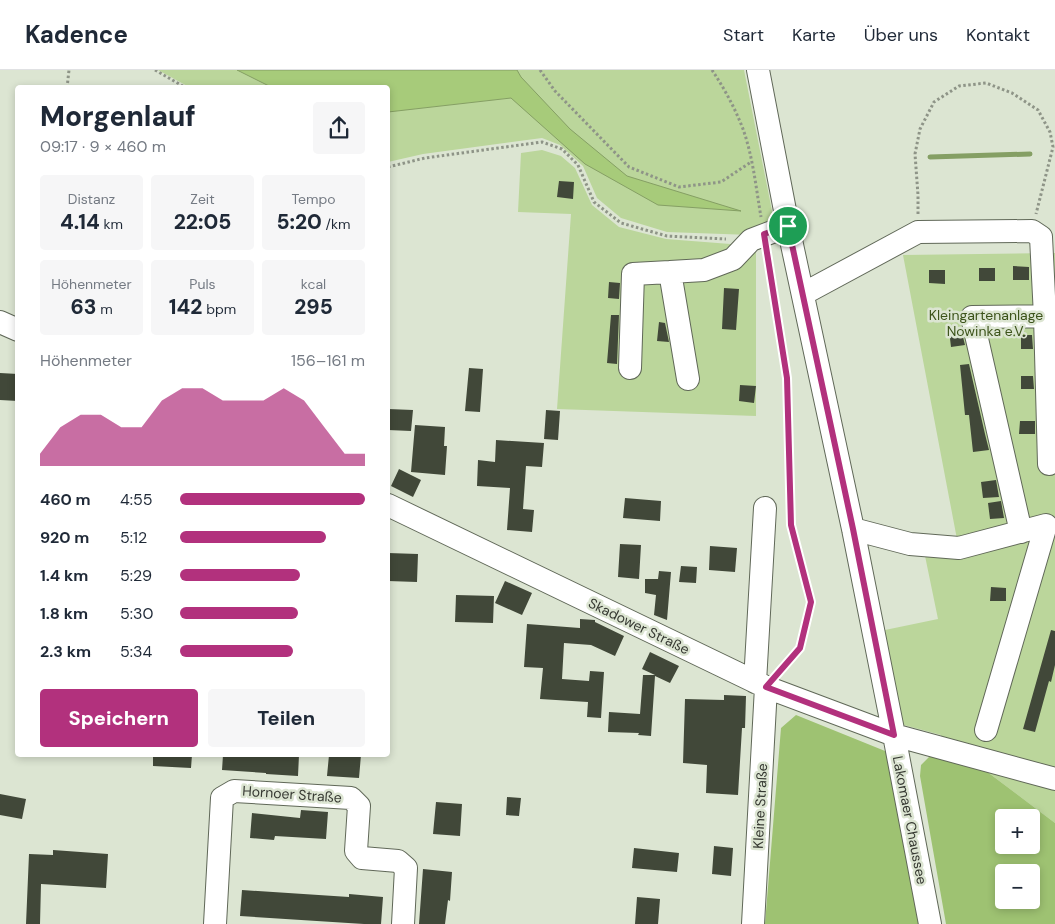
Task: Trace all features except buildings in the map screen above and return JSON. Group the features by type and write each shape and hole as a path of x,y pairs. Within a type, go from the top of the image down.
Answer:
{"street":[{"name":"Lakomaer Chaussee","path":"758,70 788,226 853,529 930,924"},
{"path":"630,368 633,274 704,270 733,258 758,237 788,226"},
{"path":"803,294 918,232 1032,232 1041,237 1050,316 1049,464"},
{"path":"670,272 688,379"},
{"path":"1021,532 972,317 1050,316"},
{"path":"0,322 15,329"},
{"name":"Skadower Straße","path":"390,506 761,684 894,735 1055,779"},
{"name":"Kleine Straße","path":"753,924 761,684 764,508"},
{"path":"853,529 910,544 959,548 1051,524"},
{"path":"986,730 1051,524"},
{"name":"Hornoer Straße","path":"215,924 222,798 234,791 351,798 358,806 356,850 362,858 398,861 406,868 403,924"}],"path":[{"path":"67,85 69,70"},
{"path":"155,70 181,85"},
{"path":"540,70 555,91 630,167 679,186 720,182 751,162"},
{"path":"712,70 725,89 743,130 751,162 758,237 787,378 791,525 811,602 800,648 761,684"},
{"path":"918,232 915,154 920,129 934,102 959,86 986,83 1012,93 1038,110 1050,132 1054,147 1032,232"},
{"path":"390,167 425,158 542,142 562,150 578,165 594,202 621,223 667,236 758,237"}],"green space":[{"path":"158,70 744,70 774,221 751,235 667,232 621,218 597,198 583,166 560,145 542,138 423,154 390,162 390,85 185,85"},
{"path":"542,150 561,156 575,168 592,205 619,227 666,239 756,246 756,416 557,409 571,214 518,212 521,153"},
{"name":"Kleingartenanlage Nowinka e.V.","path":"1055,253 1055,823 1040,812 1040,809 1036,809 982,768 940,756 941,735 900,724 885,630 938,619 924,551 960,555 903,255"}],"shaded area":[{"path":"237,70 517,70 521,77 570,129 627,176 741,211 658,205 585,164 511,98 390,112 390,85 267,85"},
{"path":"796,715 890,753 922,924 765,924 781,728"},
{"path":"940,756 982,768 1036,809 995,809 995,854 1040,854 1040,812 1055,823 1055,924 946,924 920,776 921,765 929,757"}],"waterway":[{"path":"930,157 1030,154"}],"route":[{"path":"788,226 853,529 894,735 766,687 800,648 811,602 791,525 787,378 764,234 788,226"}]}
